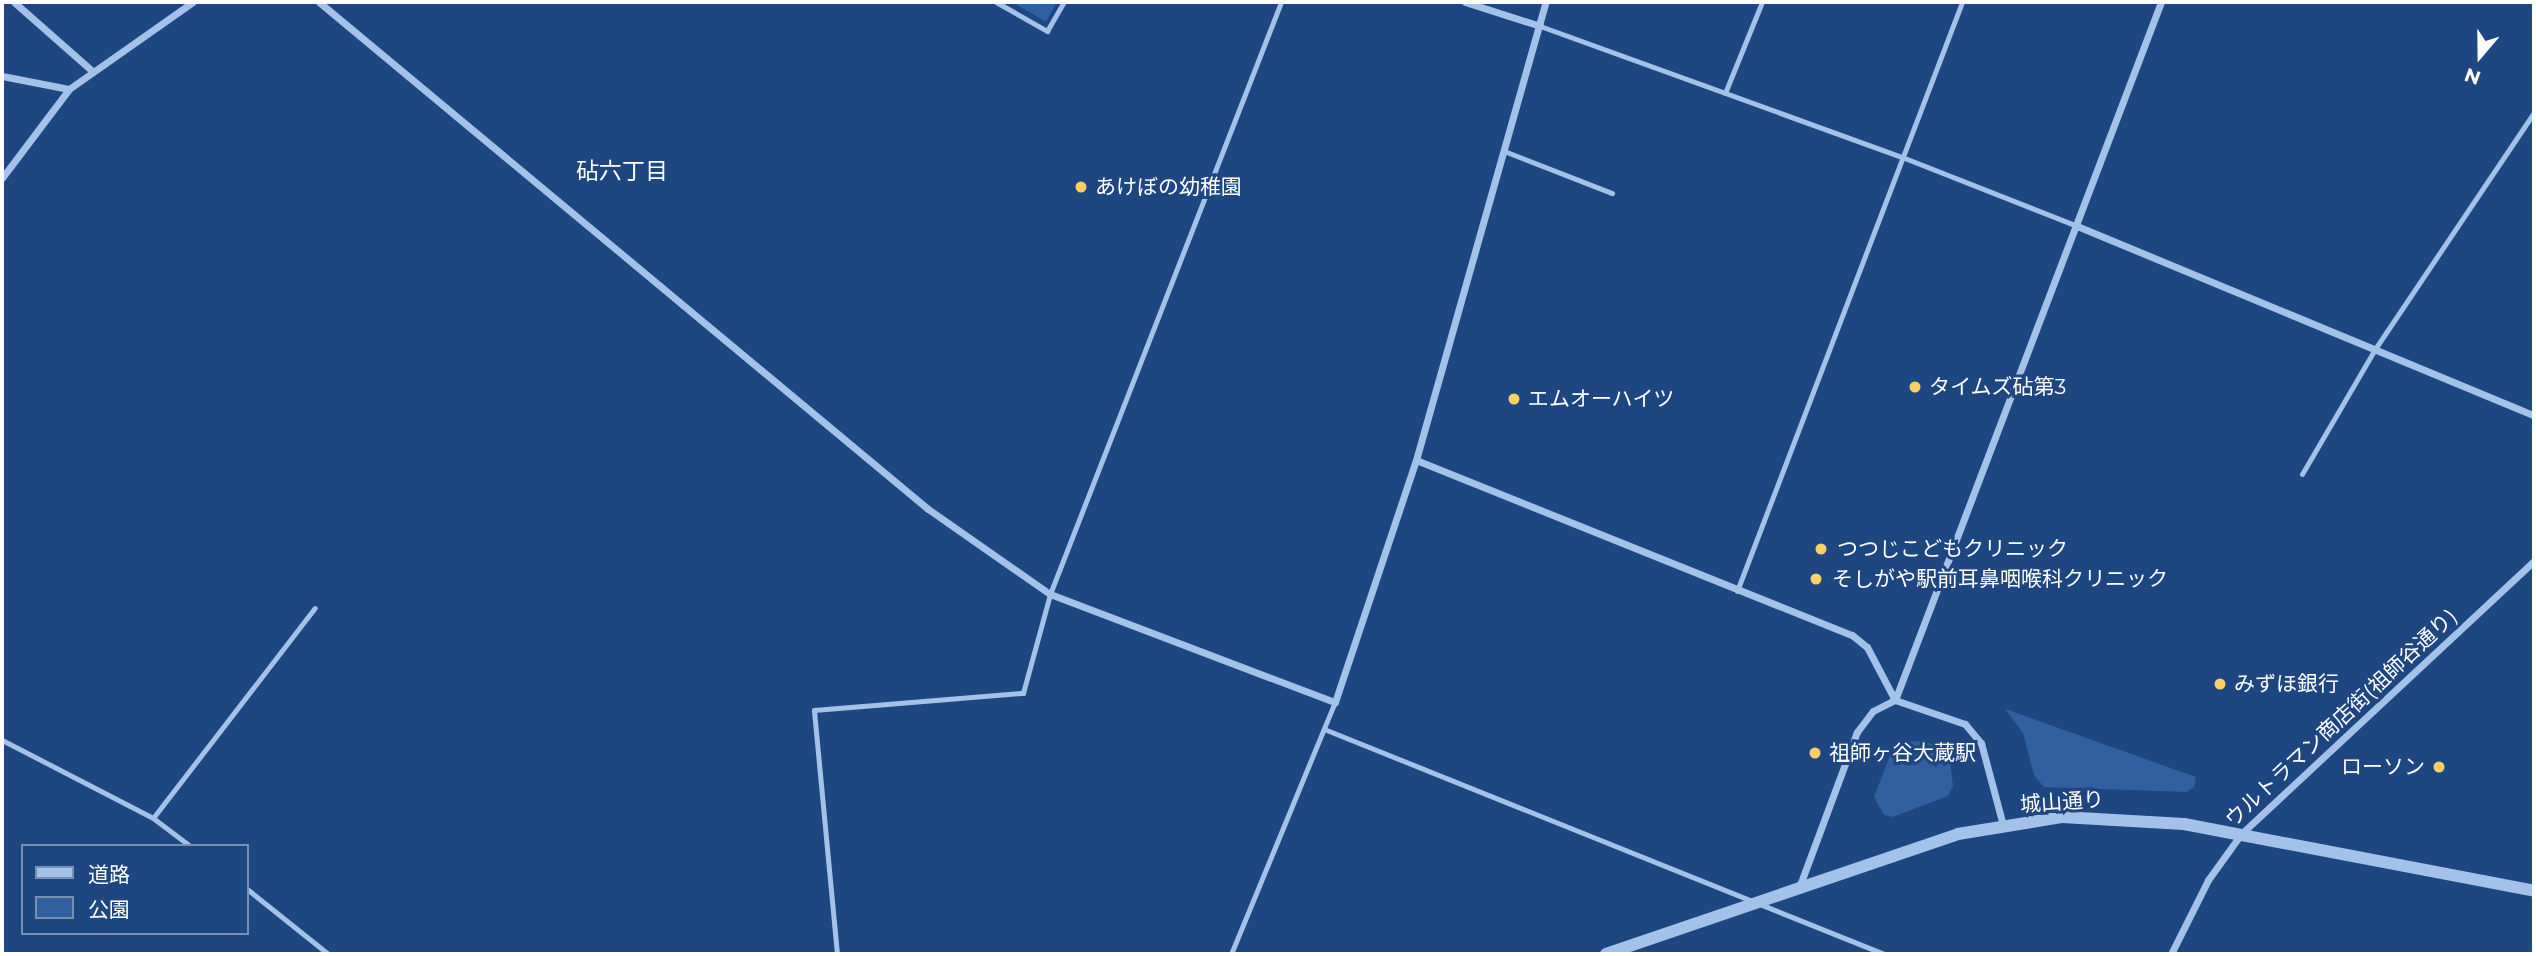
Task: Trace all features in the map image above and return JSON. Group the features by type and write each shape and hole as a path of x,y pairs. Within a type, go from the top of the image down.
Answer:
{"street":[{"path":"14,2 91,70"},
{"path":"2,178 69,89 91,70 193,2"},
{"path":"319,2 918,500 1050,594 1335,702 1416,460 1546,2"},
{"path":"1465,2 1540,26"},
{"path":"1800,885 1857,732 1873,711 1895,700 2161,2"},
{"path":"2,76 69,89"},
{"path":"2077,226 2534,415"},
{"path":"1416,460 1737,592 1852,635 1867,647 1895,700 1965,724 1981,743 2003,825"},
{"name":"ウルトラマン商店街(祖師谷通り)","path":"2171,954 2208,880 2241,834 2534,561"},
{"name":"城山通り","path":"1606,954 1800,885 1958,834 2062,817 2127,817 2241,834 2534,891"}],"lane":[{"path":"996,2 1047,31 1064,2"},
{"path":"837,954 814,710 1023,693 1050,594 1280,2"},
{"path":"1725,93 1762,2"},
{"path":"1737,592 1962,2"},
{"path":"1540,26 1902,157 2077,226"},
{"path":"2302,474 2375,349 2534,113"},
{"path":"1504,151 1612,193"},
{"path":"153,818 315,608"},
{"path":"1231,954 1335,702"},
{"path":"1324,729 1884,954"},
{"path":"2,740 153,818 187,844"},
{"path":"248,890 328,954"}],"green space":[{"path":"1012,2 1057,2 1046,22"},
{"path":"2005,709 2196,777 2194,787 2187,792 2044,787 2034,775 2023,733"},
{"path":"1921,741 1939,746 1950,760 1953,786 1948,796 1893,817 1884,815 1874,797 1891,753 1909,742"}],"place":[{"name":"あけぼの幼稚園","path":"1081,187"},
{"name":"タイムズ砧第3","path":"1915,387"},
{"name":"エムオーハイツ","path":"1514,399"},
{"name":"つつじこどもクリニック","path":"1821,549"},
{"name":"そしがや駅前耳鼻咽喉科クリニック","path":"1816,579"},
{"name":"みずほ銀行","path":"2220,684"},
{"name":"祖師ヶ谷大蔵駅","path":"1815,753"},
{"name":"ローソン","path":"2439,767"}],"district":[{"name":"砧六丁目","path":"622,171"}]}
